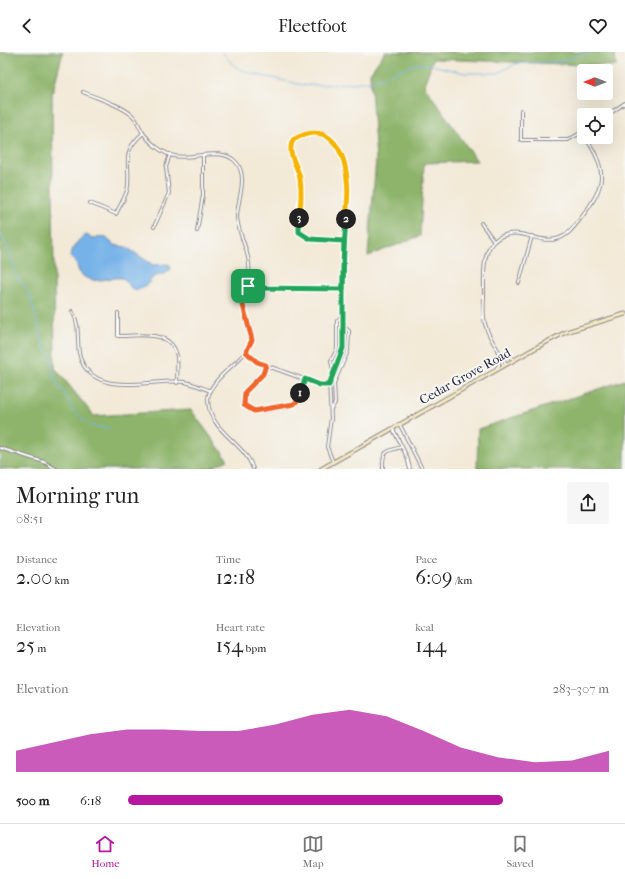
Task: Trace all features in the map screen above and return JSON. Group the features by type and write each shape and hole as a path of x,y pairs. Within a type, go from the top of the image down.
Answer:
{"main road":[{"name":"Cedar Grove Road","path":"321,469 505,364 566,332 625,314"}],"street":[{"path":"83,92 127,111 134,117 143,133 152,143 170,154 186,156 215,154 226,156 236,162 241,171 242,181 237,217 238,227 249,262 250,274 243,305 252,340 246,352 221,376 211,391 208,400 216,424 221,432 245,454 251,461 253,469"},
{"path":"613,111 625,103"},
{"path":"521,110 521,140 568,140 577,135"},
{"path":"333,462 327,447 331,418 329,385 343,348 346,167 338,147 330,137 321,133 312,132 302,135 293,140 290,146 290,152 300,178 301,199 298,226 299,232 310,239 344,241"},
{"path":"90,203 116,214 128,186 127,161 129,151 134,141 143,133"},
{"path":"514,359 506,357 501,353 496,347 485,326 484,262 486,252 501,236 509,233 523,234 548,240 565,236 594,201 601,177 600,165 595,152 590,144"},
{"path":"154,227 169,193 166,167 170,154"},
{"path":"197,231 203,195 203,155"},
{"path":"481,223 495,241"},
{"path":"519,283 532,236"},
{"path":"248,286 254,288 343,289"},
{"path":"72,311 78,326 80,357 84,366 94,377 109,383 185,382 211,391"},
{"path":"118,313 118,336 158,336 167,340 173,347 177,356 177,382"},
{"path":"334,371 331,361 337,349 337,321 343,315"},
{"path":"330,410 335,403 334,384 348,351 349,331 343,325"},
{"path":"495,370 499,363 496,347"},
{"path":"246,352 257,362 320,385 329,385"},
{"path":"501,353 505,364"},
{"path":"498,355 505,364"},
{"path":"266,365 263,374 245,392 244,405 248,409 254,411 294,404 298,400 305,379"},
{"path":"400,425 422,469"},
{"path":"393,429 402,447 410,469"},
{"path":"383,469 382,458 384,454 389,450 402,447"},
{"path":"0,448 44,462 56,469"}],"green space":[{"path":"0,52 63,52 52,94 55,368 94,416 191,410 228,460 208,469 0,469"},
{"path":"385,52 615,52 616,66 613,66 613,64 577,65 433,59 424,85 477,161 424,163 420,236 368,256 376,160 370,73"},
{"path":"625,380 625,469 477,469 478,429"}],"water":[{"path":"86,235 92,238 105,237 114,245 126,247 153,265 169,264 171,269 166,273 153,277 144,286 136,290 133,290 123,278 95,280 85,277 78,270 74,259 70,257 76,244"}],"waterway":[{"path":"222,52 234,66 249,73 303,85 325,85 373,81 415,64 427,64 465,73 498,73 515,64 563,61 591,52"},
{"path":"0,234 10,252 16,275 29,293 45,349 52,359 54,376 57,384 66,395 73,410 87,423 95,427 110,428"}],"route":[{"path":"248,286 243,305 252,340 246,352 257,362 266,365 263,374 245,392 243,399 244,405 248,409 254,411 294,404 298,400 305,379 320,385 329,385 343,348 343,337 343,263 348,187 346,167 338,147 330,137 321,133 312,132 302,135 293,140 290,146 290,152 297,166 300,178 301,199 298,226 299,232 306,238 310,239 344,241 343,263 343,289 254,288 248,286"}]}
